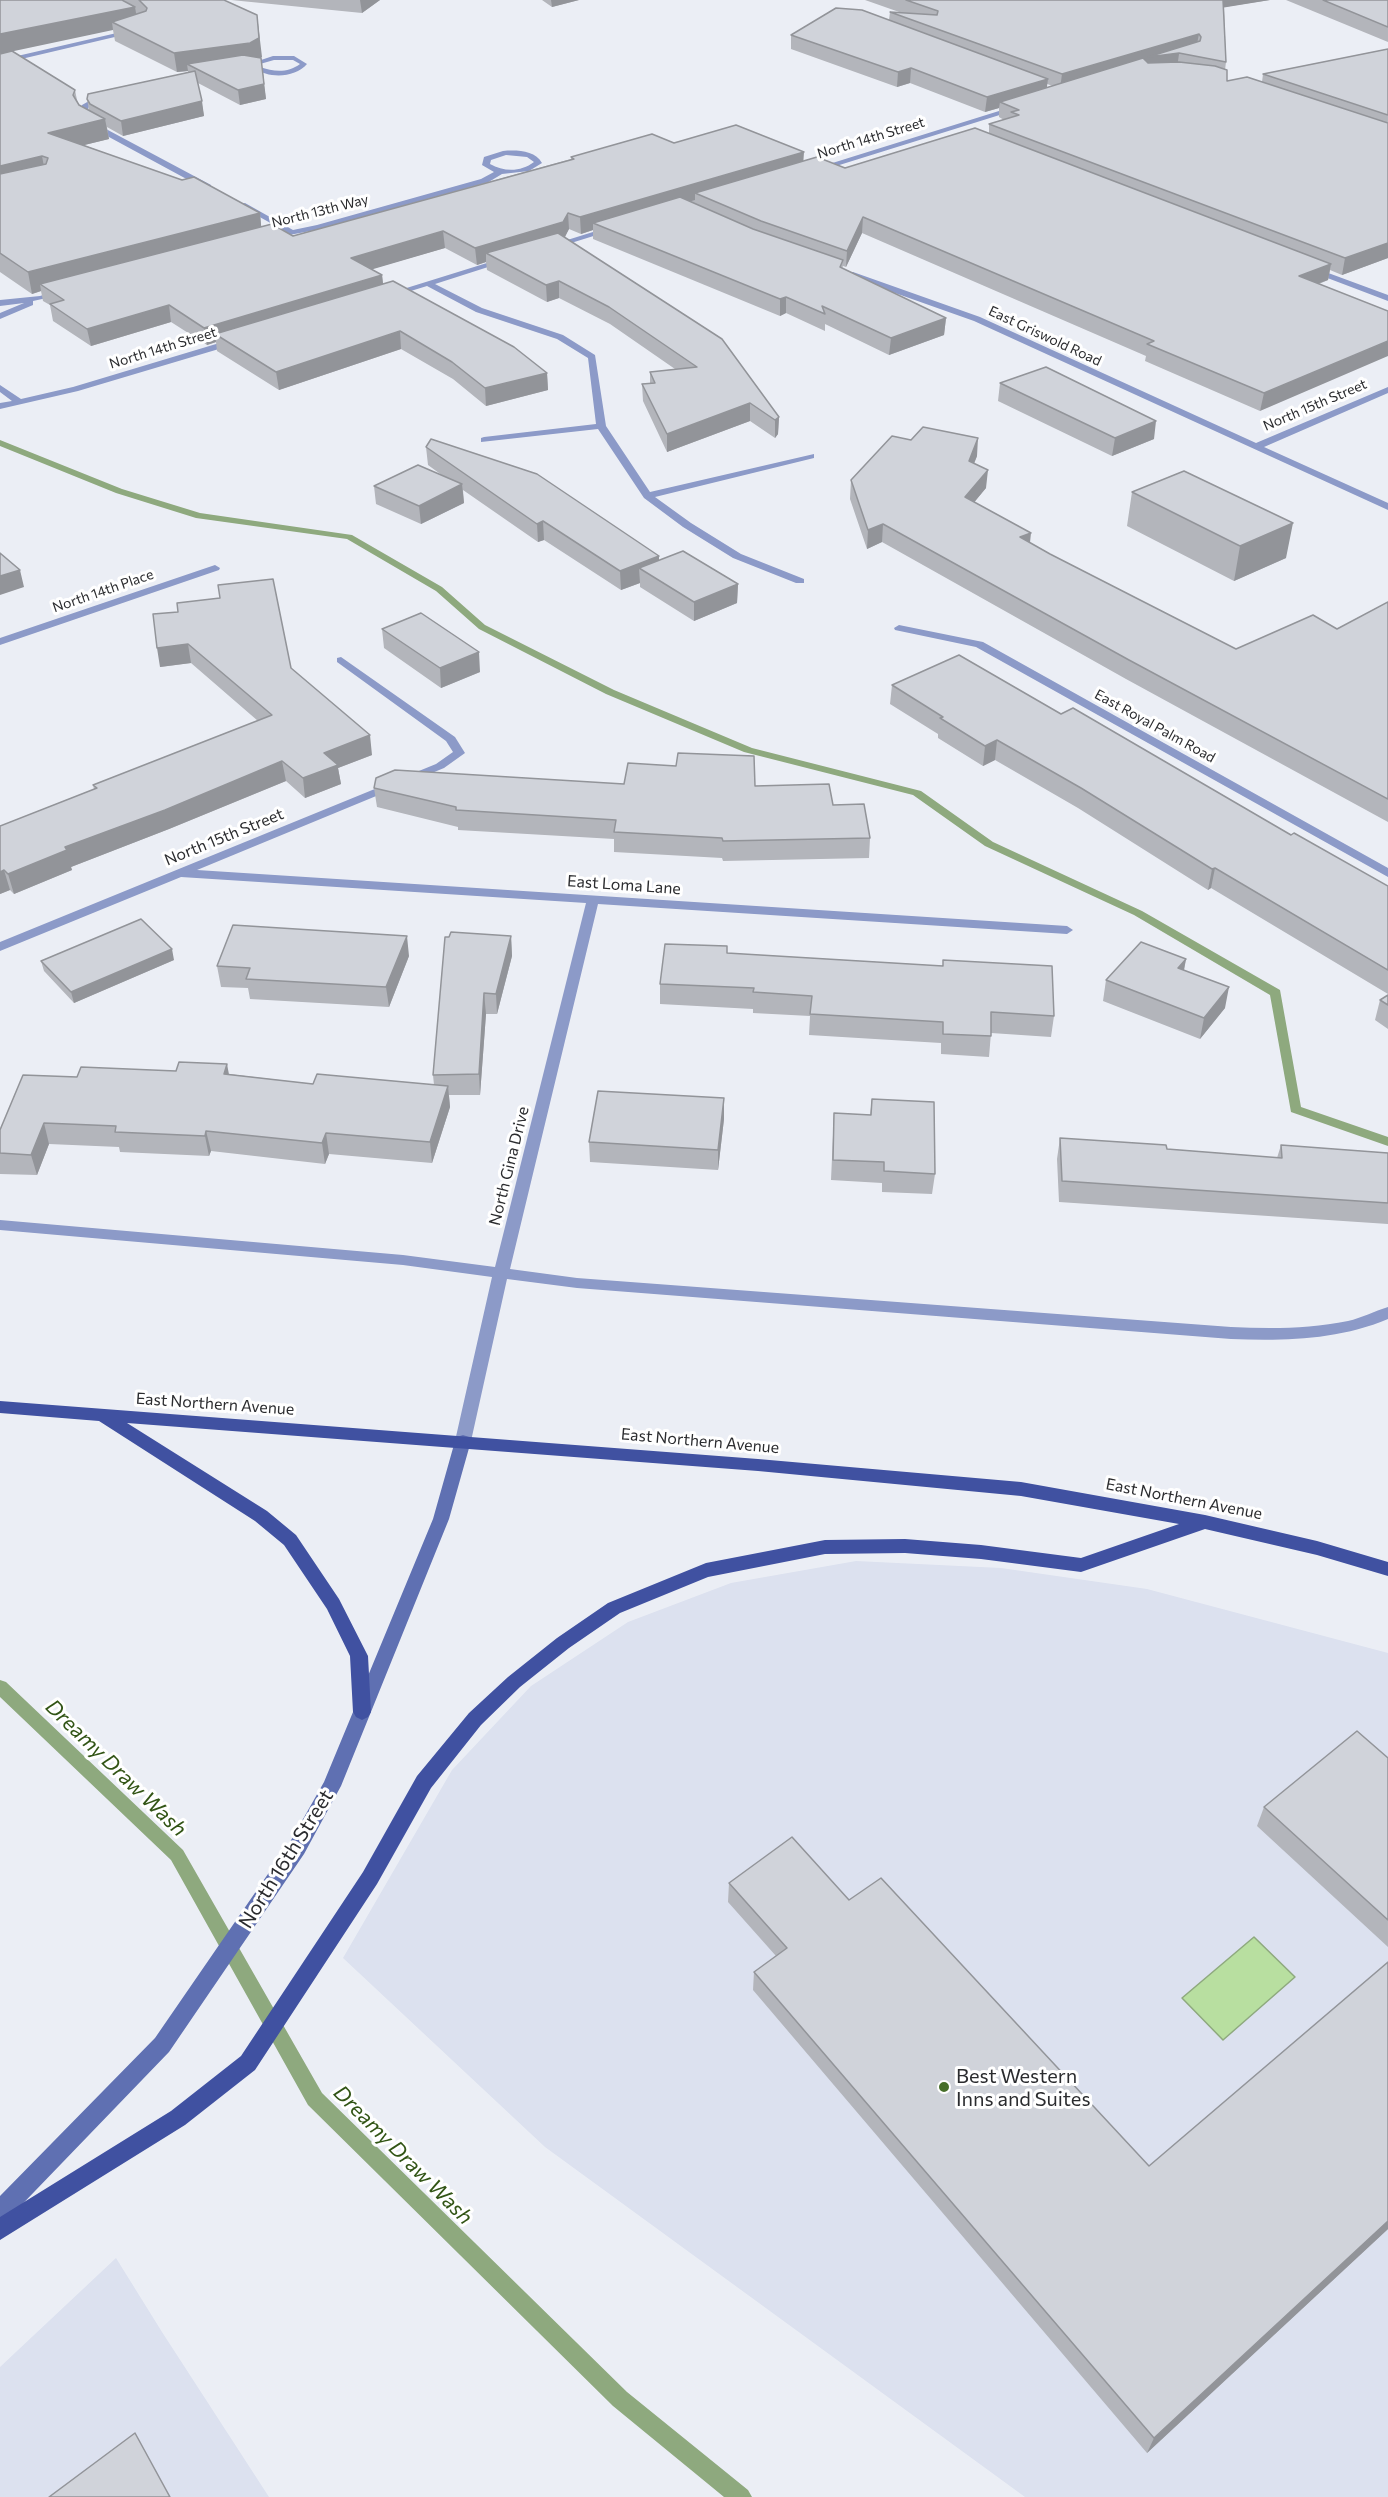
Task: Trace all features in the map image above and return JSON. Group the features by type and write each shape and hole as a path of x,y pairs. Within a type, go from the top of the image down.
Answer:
{"main road":[{"name":"East Northern Avenue","path":"0,1407 463,1441 1021,1489 1205,1522 1317,1548 1388,1569"},
{"path":"102,1415 261,1516 290,1540 333,1604 359,1656 362,1712"},
{"name":"North 16th Street","path":"0,2211 162,2045 297,1848 332,1786 441,1519 463,1441"},
{"path":"0,2229 178,2118 248,2063 370,1878 424,1782 475,1719 514,1682 563,1643 614,1608 640,1595 706,1570 825,1547 905,1546 981,1552 1082,1565 1205,1522"}],"street":[{"path":"0,62 122,36 145,28"},
{"path":"244,66 256,66 266,72 280,73 300,69 304,64 294,58 280,57 266,59 256,66"},
{"path":"115,93 86,105 83,114 88,122 219,193"},
{"name":"North 14th Street","path":"806,172 1027,105"},
{"path":"948,129 959,133"},
{"name":"North 13th Way","path":"254,241 318,228 484,181 501,171 525,170 536,166 537,160 529,155 514,153 498,154 487,159 485,162 489,168 501,171"},
{"path":"230,198 292,232"},
{"path":"537,250 626,225"},
{"path":"382,296 515,257"},
{"path":"1300,264 1388,298"},
{"name":"East Griswold Road","path":"845,272 977,319 1388,507"},
{"path":"428,283 479,310 560,337 592,357 601,426 647,496 687,525 737,556 800,581"},
{"path":"0,303 40,298 74,289"},
{"path":"0,316 40,298"},
{"name":"North 14th Street","path":"0,406 18,400 75,389 246,338"},
{"path":"0,388 18,400"},
{"name":"North 15th Street","path":"1255,447 1388,390"},
{"path":"484,440 601,426"},
{"path":"647,496 811,456"},
{"name":"North 14th Place","path":"0,642 215,568"},
{"name":"East Royal Palm Road","path":"899,628 980,644 1388,873"},
{"name":"North 15th Street","path":"0,947 440,766 459,753 452,739 341,660"},
{"name":"East Loma Lane","path":"180,873 1067,930"},
{"name":"North Gina Drive","path":"463,1441 501,1273 593,899"},
{"path":"0,1225 403,1260 577,1283 1231,1333 1280,1335 1330,1330 1373,1321 1388,1313"}],"shaded area":[{"path":"856,1561 1001,1568 1147,1589 1388,1653 1388,2497 1025,2497 545,2147 343,1958 452,1770 531,1686 628,1622 731,1583"},
{"path":"1254,1937 1295,1977 1223,2040 1182,1998"},
{"path":"116,2258 269,2497 0,2497 0,2367"}],"building":[{"path":"0,0 122,0 135,7 0,34"},
{"path":"139,0 224,0 257,15 259,38 250,43 174,53 112,22 146,11 147,8"},
{"path":"906,0 1223,0 1226,62 1179,53 1148,57 1200,41 1199,34 1062,74 890,12 937,15 938,11"},
{"path":"1323,0 1388,0 1388,27"},
{"path":"836,8 862,10 1048,79 987,97 911,68 898,72 791,35"},
{"path":"1388,49 1388,115 1263,74"},
{"path":"12,51 75,90 73,95 79,105 105,119 48,133 182,180 194,177 260,213 28,272 0,253 0,174 46,164 48,158 42,156 0,166 0,54"},
{"path":"243,55 261,58 264,84 238,90 187,64"},
{"path":"1143,58 1148,63 1179,62 1215,66 1227,70 1227,81 1247,77 1388,123 1388,243 1345,258 989,124 1019,115 1011,112 1019,110 1000,102"},
{"path":"195,71 202,101 121,121 90,104 87,99 88,94"},
{"path":"736,125 804,152 580,217 568,213 563,222 475,248 443,231 351,258 382,275 204,328 169,305 87,329 50,304 64,300 40,284 272,224 293,236 574,159 571,157 652,134 674,143"},
{"path":"975,128 1331,264 1299,276 1388,311 1388,341 1264,393 1147,344 1154,341 863,217 847,251 761,221 695,193 817,157 845,168"},
{"path":"680,197 753,229 843,260 840,267 946,318 891,338 822,306 825,314 786,297 780,299 593,223"},
{"path":"558,233 722,339 779,417 775,420 750,403 667,434 642,384 655,383 650,372 697,367 609,307 559,281 546,285 486,253"},
{"path":"393,281 514,347 547,373 485,388 452,362 400,331 276,372 215,334"},
{"path":"1046,367 1156,421 1115,438 1000,383"},
{"path":"923,427 978,438 969,461 988,470 965,497 1031,533 1020,537 1236,649 1313,615 1337,629 1388,602 1388,799 883,524 868,530 851,480 892,436 911,440"},
{"path":"431,439 537,474 659,556 620,571 543,521 537,524 426,447"},
{"path":"418,465 462,484 419,506 374,486"},
{"path":"1184,471 1293,523 1240,546 1132,492"},
{"path":"683,551 738,584 694,602 639,568"},
{"path":"0,553 20,570 0,576"},
{"path":"273,579 291,668 370,735 324,753 338,765 303,778 282,761 165,810 65,847 67,850 8,874 4,870 0,872 0,826 97,788 93,785 272,715 188,644 157,648 153,614 178,612 177,603 220,598 218,585"},
{"path":"421,613 479,652 440,668 382,629"},
{"path":"959,655 1061,714 1073,708 1291,835 1294,833 1388,886 1388,970 1215,868 1212,869 1081,788 997,740 985,746 892,685"},
{"path":"678,753 754,756 755,786 829,784 833,805 864,804 870,838 723,841 722,838 614,832 616,820 456,810 456,807 374,788 376,778 395,770 624,784 628,763 676,766"},
{"path":"141,919 172,949 71,992 41,961"},
{"path":"233,925 407,936 386,987 246,979 250,968 217,966"},
{"path":"451,932 511,936 496,994 484,993 479,1074 433,1075 445,937 449,937"},
{"path":"1141,942 1186,959 1178,968 1229,987 1204,1018 1106,980"},
{"path":"665,944 727,946 727,953 943,966 943,960 1052,966 1054,1016 991,1012 991,1036 943,1034 943,1022 810,1014 812,996 753,992 754,988 660,984"},
{"path":"1388,995 1388,1005 1380,1000"},
{"path":"179,1062 227,1064 224,1074 313,1084 317,1074 448,1086 430,1142 326,1133 322,1143 206,1131 205,1136 115,1132 116,1126 44,1123 31,1155 0,1153 0,1130 23,1075 77,1077 81,1067 176,1071"},
{"path":"598,1091 724,1098 718,1150 589,1142"},
{"path":"872,1099 934,1102 935,1174 884,1171 884,1162 833,1160 834,1113 871,1115"},
{"path":"1060,1138 1166,1145 1167,1149 1282,1158 1281,1145 1388,1153 1388,1203 1062,1181"},
{"path":"1357,1731 1388,1758 1388,1920 1264,1807"},
{"name":"Best Western Inns and Suites","path":"792,1837 849,1900 881,1878 1149,2166 1388,1962 1388,2221 1154,2438 754,1972 787,1948 729,1883"},
{"path":"135,2433 170,2497 49,2497"}],"waterway":[{"path":"0,443 119,491 199,516 349,537 439,589 482,627 610,692 748,750 917,793 989,844 1138,913 1276,993 1295,1109 1388,1142"},
{"name":"Dreamy Draw Wash","path":"0,1687 177,1855 315,2099 620,2399 741,2497"}],"place":[{"name":"Best Western Inns and Suites","path":"944,2087"}]}
